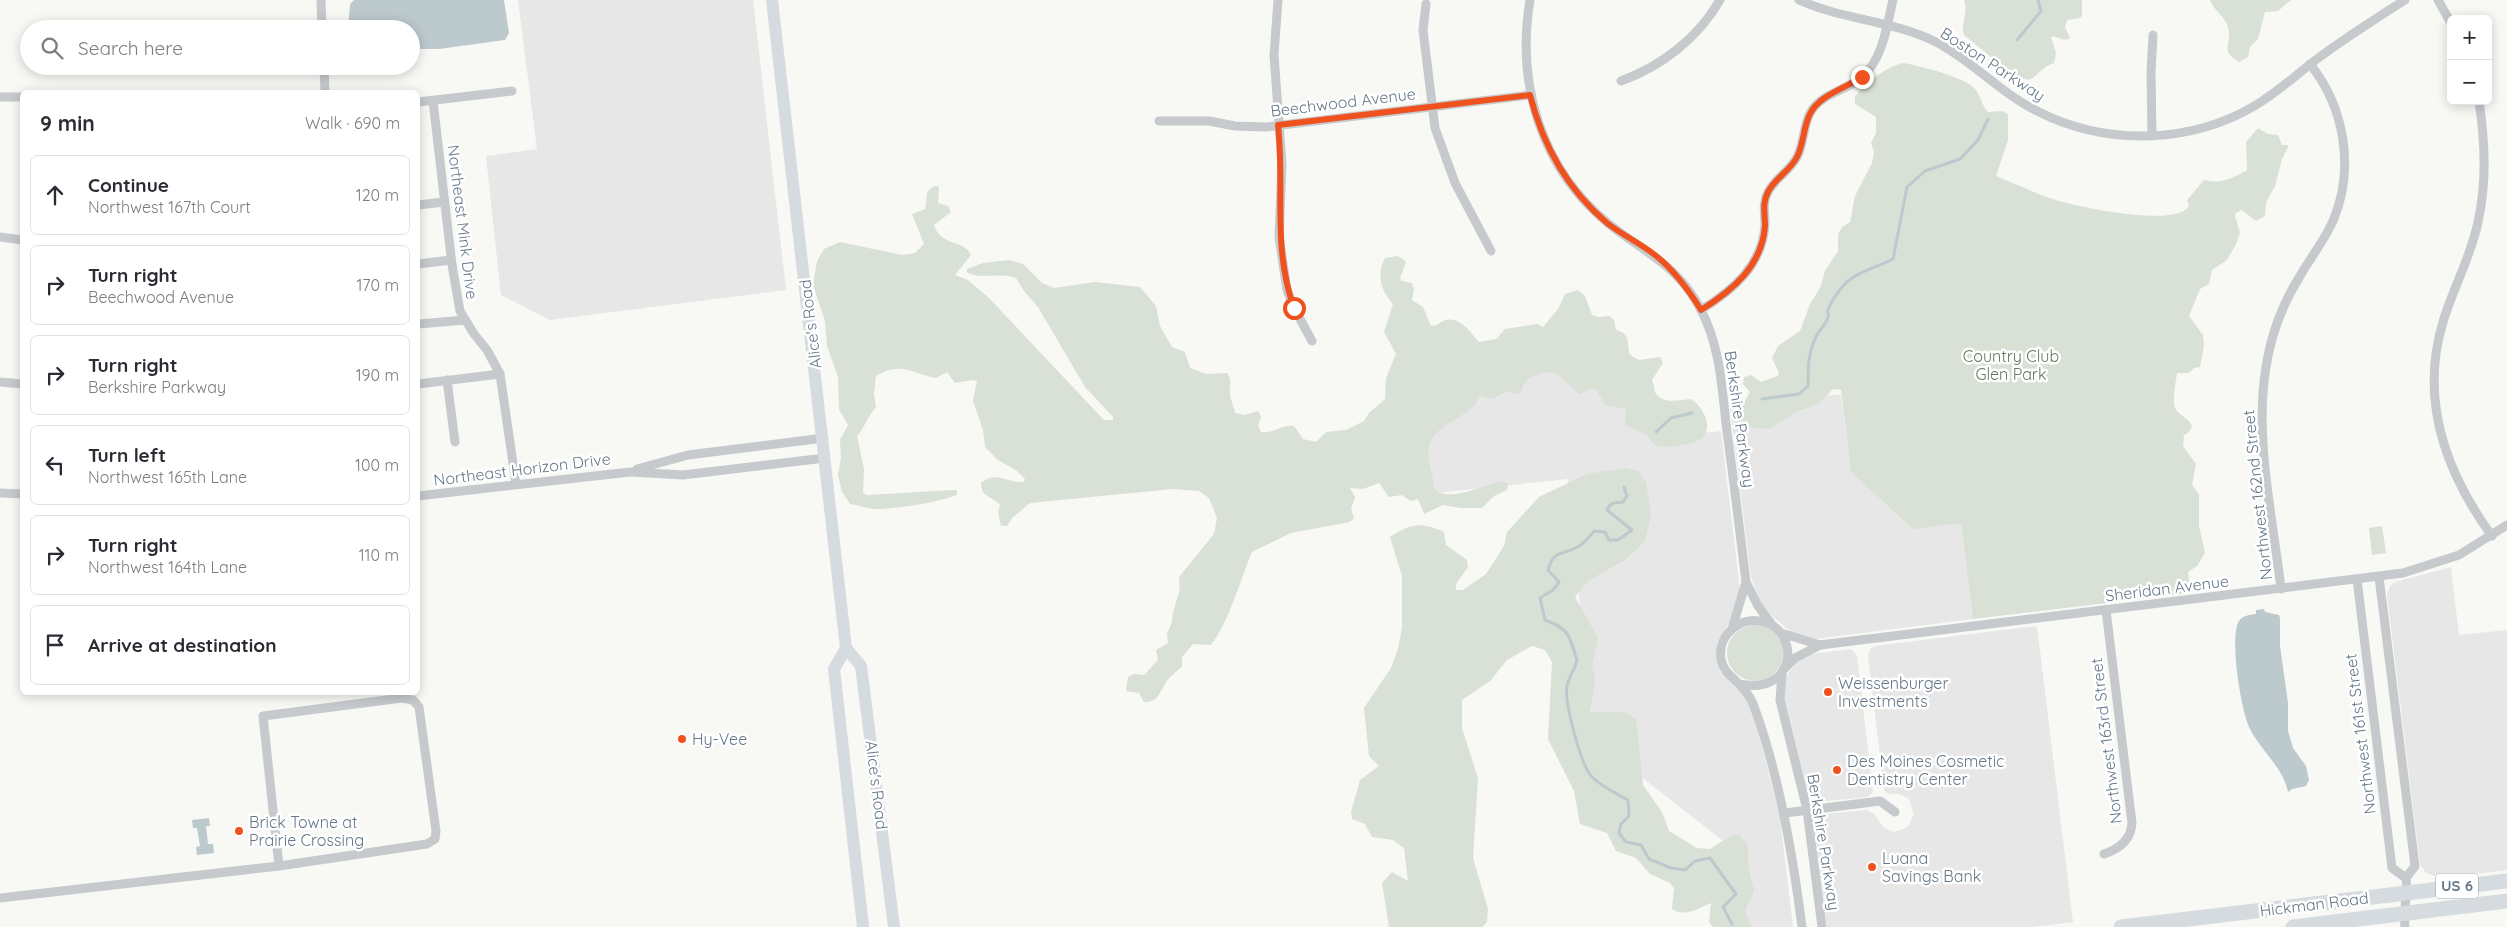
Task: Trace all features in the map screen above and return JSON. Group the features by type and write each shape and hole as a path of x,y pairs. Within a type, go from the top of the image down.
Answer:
{"highway":[{"name":"Hickman Road","path":"2121,927 2406,885 2507,880"},
{"name":"Hickman Road","path":"2293,927 2404,920 2507,901"}],"main road":[{"name":"Alice's Road","path":"772,0 824,438 846,648 861,666 894,927"},
{"name":"Alice's Road","path":"846,648 834,669 863,927"}],"street":[{"path":"321,0 322,20"},
{"path":"1278,0 1274,55 1282,164 1279,237 1283,270 1294,308 1312,341"},
{"name":"Berkshire Parkway","path":"1530,0 1525,57 1530,95 1548,148 1568,182 1608,224 1668,267 1681,280 1701,310 1714,340 1746,582 1758,606 1773,626"},
{"path":"1621,81 1652,67 1684,45 1710,16 1720,0"},
{"name":"Boston Parkway","path":"1799,0 1831,12 1888,24 1944,46 1963,58 2019,101 2063,123 2107,134 2152,136 2184,132 2233,117 2278,90 2349,36 2405,0"},
{"path":"1701,310 1732,289 1750,269 1761,245 1765,226 1764,202 1768,192 1798,156 1810,112 1819,102 1856,81 1871,68 1878,55 1893,0"},
{"path":"2438,0 2447,16"},
{"path":"1426,4 1422,22 1435,128 1447,165 1464,201 1492,251"},
{"path":"2152,136 2151,82 2153,35"},
{"name":"Northwest 162nd Street","path":"2281,589 2263,435 2263,393 2266,367 2277,325 2290,294 2333,220 2339,201 2345,160 2341,127 2335,107 2329,92 2310,64"},
{"path":"324,75 325,90"},
{"path":"420,102 512,91"},
{"name":"Beechwood Avenue","path":"1159,121 1209,121 1248,127 1278,125 1530,95"},
{"path":"0,97 20,97"},
{"name":"Northeast Mink Drive","path":"433,100 451,260 460,311 487,350 500,374 516,484"},
{"path":"2478,105 2484,155 2482,198 2470,253 2443,324 2435,368 2435,399 2443,444 2452,469 2462,492 2492,536"},
{"path":"420,205 444,202"},
{"path":"0,237 20,240"},
{"path":"420,264 451,260"},
{"path":"420,324 465,320"},
{"path":"420,384 500,374"},
{"path":"447,380 454,442"},
{"path":"0,382 20,384"},
{"name":"Northeast Horizon Drive","path":"630,472 688,455 824,438"},
{"name":"Northeast Horizon Drive","path":"420,496 630,472 683,475 825,458"},
{"path":"0,493 20,494"},
{"name":"Sheridan Avenue","path":"1783,671 1795,658 1820,645 2380,577 2413,571 2441,563 2477,546 2507,525"},
{"path":"2380,577 2415,866 2406,885 2404,920"},
{"name":"Northwest 161st Street","path":"2357,579 2392,868 2406,885"},
{"name":"Berkshire Parkway","path":"1731,630 1746,582"},
{"name":"Northwest 163rd Street","path":"2104,854 2117,849 2128,838 2132,823 2106,610"},
{"path":"1754,620 1773,626 1781,633 1788,652 1783,671 1766,685 1755,687 1739,684 1732,679 1721,659 1721,647 1731,630 1740,623 1754,620"},
{"name":"Sheridan Avenue","path":"1781,633 1820,645"},
{"name":"Berkshire Parkway","path":"1783,671 1780,700 1807,810 1822,927"},
{"name":"Berkshire Parkway","path":"1739,684 1755,709 1785,813 1802,927"},
{"path":"0,898 279,866 428,844 434,839 436,832 419,707 413,700 402,698 263,716 279,866"},
{"path":"1785,813 1880,802 1895,812"}],"shaded area":[{"path":"354,0 504,0 509,33 505,40 439,49 420,49 420,20 349,20 350,4"},
{"path":"518,0 753,0 786,290 550,320 501,295 486,156 537,149"},
{"path":"1583,354 1677,436 1721,431 1740,591 1730,621 1718,642 1716,657 1720,671 1744,695 1754,716 1779,811 1793,927 1745,927 1736,851 1593,739 1568,479 1425,494 1417,441 1449,372"},
{"path":"1841,394 1851,472 1961,523 1973,619 1814,639 1791,632 1762,607 1751,577 1730,407"},
{"path":"2451,567 2459,635 2507,630 2507,870 2440,878 2426,873 2420,864 2387,595 2390,586 2395,582"},
{"path":"2264,609 2265,612 2279,615 2280,618 2280,646 2288,703 2288,731 2293,748 2306,766 2309,780 2306,786 2292,789 2288,792 2281,775 2249,727 2237,673 2235,642 2239,621 2245,616 2256,614 2256,610"},
{"path":"2037,626 2073,922 2033,927 1827,927 1813,825 1816,819 1825,814 1867,810 1875,815 1884,828 1895,832 1908,827 1914,814 1909,799 1899,794 1888,794 1884,790 1868,655 1870,649 1875,646"},
{"path":"1851,649 1857,656 1873,792 1868,797 1816,802 1807,793 1783,697 1786,676 1799,660 1812,654"},
{"path":"209,818 210,826 206,826 208,844 213,844 214,853 197,855 196,847 200,846 197,828 193,828 192,820"}],"green space":[{"path":"1964,0 2082,0 2082,16 2067,20 2065,27 2070,38 2065,40 2051,37 2056,53 2054,63 2029,80 2013,75 1964,35 1963,26 1966,9"},
{"path":"2210,0 2291,0 2278,11 2265,12 2258,39 2250,47 2248,57 2239,62 2229,54 2228,27"},
{"name":"Country Club Glen Park","path":"1904,63 1931,69 1961,80 1974,88 1988,112 2002,111 2008,114 2008,140 1996,176 2048,198 2084,207 2147,216 2181,212 2189,206 2187,200 2204,180 2226,180 2247,170 2246,142 2258,128 2268,134 2278,135 2282,145 2289,145 2282,159 2275,186 2266,203 2265,216 2256,221 2242,210 2236,213 2235,216 2240,233 2236,244 2227,260 2212,270 2209,284 2200,289 2189,316 2203,335 2204,345 2200,367 2194,368 2189,373 2177,373 2174,404 2178,412 2192,426 2189,432 2184,435 2183,446 2196,464 2192,485 2199,494 2199,526 2205,553 2197,566 2188,572 2190,593 1973,619 1961,523 1913,529 1851,472 1841,390 1833,389 1818,404 1798,411 1769,429 1747,427 1740,418 1743,404 1750,392 1743,384 1744,377 1751,375 1761,382 1778,376 1779,373 1772,358 1778,346 1800,331 1810,304 1820,288 1825,271 1838,251 1838,234 1842,227 1850,222 1855,196 1872,163 1874,152 1871,143 1876,133 1876,117 1855,104 1855,97 1864,86 1877,76 1891,67"},
{"path":"936,186 939,187 938,203 948,206 951,212 934,225 937,232 947,240 968,250 971,255 955,275 968,280 989,298 1104,420 1113,420 1113,417 1085,387 1038,307 1016,278 1010,276 976,275 967,272 967,269 983,263 1009,260 1023,264 1042,283 1054,288 1095,282 1140,287 1156,306 1160,326 1172,347 1185,352 1190,368 1206,374 1227,373 1230,380 1230,395 1235,413 1245,415 1258,411 1261,417 1258,426 1261,432 1270,432 1285,426 1294,426 1303,439 1316,442 1326,432 1346,430 1364,421 1369,413 1385,399 1386,378 1396,354 1384,332 1393,304 1385,294 1381,283 1382,264 1385,258 1398,256 1406,262 1400,278 1402,281 1412,283 1414,290 1412,300 1423,307 1431,326 1446,320 1456,320 1465,326 1479,342 1496,339 1505,329 1537,324 1543,327 1558,309 1565,294 1578,290 1585,296 1592,315 1598,317 1609,316 1614,320 1616,330 1624,334 1628,340 1630,355 1639,360 1660,357 1663,363 1652,380 1655,392 1662,399 1666,400 1690,399 1695,402 1706,418 1707,430 1704,436 1696,442 1672,446 1657,446 1646,435 1625,425 1626,409 1605,405 1596,389 1589,389 1580,394 1560,377 1550,373 1536,375 1528,379 1524,383 1521,392 1514,394 1507,391 1492,399 1481,396 1475,405 1442,428 1432,440 1428,452 1434,489 1440,493 1457,494 1501,481 1508,484 1507,490 1494,496 1482,508 1461,508 1443,505 1424,514 1418,499 1411,501 1402,495 1389,497 1379,483 1363,489 1350,488 1355,497 1351,509 1354,518 1350,522 1291,533 1252,552 1224,623 1211,645 1193,644 1182,657 1182,667 1168,679 1156,698 1149,702 1144,702 1139,693 1126,691 1128,677 1134,674 1144,675 1158,660 1156,650 1168,643 1167,633 1179,591 1179,577 1214,534 1217,518 1209,498 1199,491 1173,489 1030,503 1012,518 1007,526 1001,526 998,512 1000,505 983,492 981,483 992,477 1017,482 1023,482 1025,479 1017,471 998,460 985,447 983,430 973,401 977,381 955,383 947,372 936,378 906,370 893,369 876,376 874,394 876,407 857,436 864,469 863,493 867,495 957,490 957,494 941,500 916,505 873,509 850,504 842,492 838,475 841,458 840,440 848,425 839,409 838,377 827,346 825,321 813,285 817,261 824,249 840,242 902,255 915,253 924,244 912,214 925,209 927,192"},
{"path":"1625,468 1638,471 1646,482 1651,514 1645,541 1625,560 1588,581 1575,597 1598,638 1592,665 1595,680 1590,712 1625,712 1636,719 1643,785 1662,812 1669,831 1697,848 1710,849 1732,835 1739,835 1748,845 1748,865 1754,891 1745,910 1751,927 1713,927 1709,922 1711,903 1682,913 1672,909 1674,888 1670,883 1650,874 1636,858 1616,851 1607,833 1580,824 1574,791 1548,739 1552,662 1545,650 1532,646 1507,660 1490,681 1462,700 1462,728 1478,778 1473,858 1488,909 1487,922 1482,927 1389,927 1382,883 1392,872 1408,881 1404,848 1393,840 1372,837 1365,824 1352,819 1351,812 1360,780 1379,766 1369,756 1364,708 1391,668 1398,649 1402,628 1402,576 1390,537 1404,529 1423,525 1444,532 1446,545 1467,560 1468,567 1456,584 1456,590 1463,590 1486,574 1504,546 1507,532 1539,497 1587,474"},
{"path":"2382,526 2386,553 2372,555 2369,528"},
{"path":"1749,625 1761,625 1771,629 1779,637 1783,653 1779,669 1771,677 1761,681 1749,681 1739,677 1731,669 1727,659 1727,647 1731,637 1739,629"}],"waterway":[{"path":"2017,40 2041,11 2038,0"},
{"path":"1762,399 1799,394 1808,386 1808,367 1811,349 1817,334 1825,325 1828,310 1836,294 1853,277 1893,259 1907,187 1925,171 1960,159 1978,140 1988,119"},
{"path":"1656,432 1671,418 1692,413"},
{"path":"1624,487 1627,496 1623,502 1613,503 1607,510 1632,530 1618,540 1609,540 1605,532 1594,531 1581,545 1553,558 1548,570 1559,582 1553,590 1540,598 1545,620 1560,627 1568,635 1573,646 1577,661 1567,686 1568,705 1578,748 1588,771 1600,784 1628,800 1629,816 1621,824 1619,833 1626,842 1641,845 1649,859 1671,868 1685,870 1695,861 1710,858 1736,894 1723,907 1732,924"}],"place":[{"name":"Weissenburger Investments","path":"1828,692"},
{"name":"Hy-Vee","path":"682,739"},
{"name":"Des Moines Cosmetic Dentistry Center","path":"1837,770"},
{"name":"Brick Towne at Prairie Crossing","path":"239,831"},
{"name":"Luana Savings Bank","path":"1872,867"}],"route":[{"path":"1294,308 1287,290 1279,237 1282,164 1278,125 1530,95 1540,130 1557,165 1568,182 1608,224 1654,254 1668,267 1681,280 1701,310 1732,289 1750,269 1761,245 1765,226 1764,202 1776,179 1791,166 1798,156 1810,112 1819,102 1862,77"}]}
